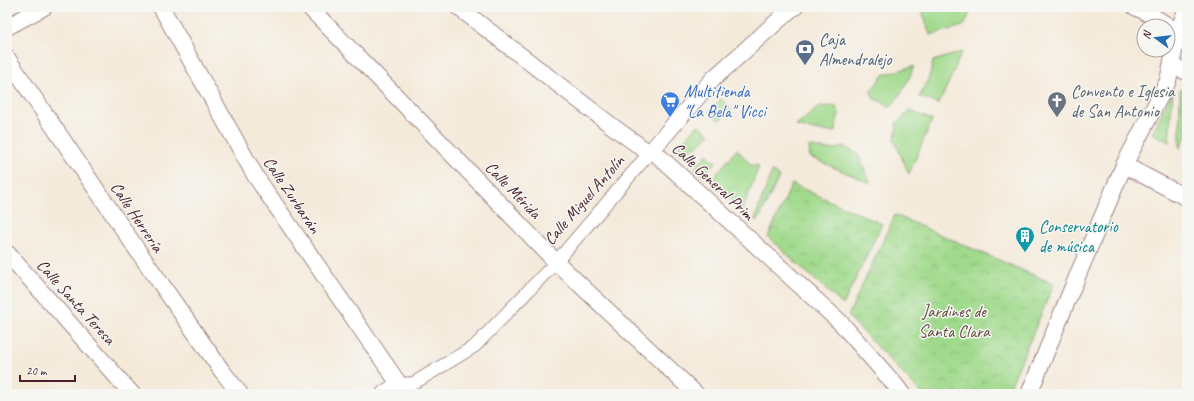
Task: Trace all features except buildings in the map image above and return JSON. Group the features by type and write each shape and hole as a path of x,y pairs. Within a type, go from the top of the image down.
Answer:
{"street":[{"path":"7,27 44,7"},
{"name":"Calle Zurbarán","path":"161,7 256,177 403,389"},
{"name":"Calle Mérida","path":"309,7 556,262 696,394"},
{"name":"Calle General Prim","path":"458,7 616,129 646,150 652,150 841,323 902,394"},
{"path":"1135,7 1144,11 1163,14 1178,32"},
{"name":"Calle Miguel Antolín","path":"384,394 403,389 475,346 556,262 713,78 792,8"},
{"path":"1029,394 1068,296 1124,165 1168,81 1178,32 1187,8"},
{"name":"Calle Herrería","path":"7,58 138,251 217,364 240,394"},
{"path":"1172,65 1187,72"},
{"path":"1124,165 1187,198"},
{"name":"Calle Santa Teresa","path":"7,253 132,394"}],"green space":[{"path":"921,7 972,7 963,26 930,35"},
{"path":"962,52 939,104 919,97 928,79 933,61"},
{"path":"914,66 904,88 889,108 883,102 874,99 870,90 883,75"},
{"path":"1180,89 1187,92 1187,134 1180,148"},
{"path":"1173,90 1169,142 1152,133"},
{"path":"721,99 732,110 719,121 710,110"},
{"path":"835,105 839,114 836,132 819,131 796,126 820,106 827,107"},
{"path":"909,110 932,120 909,174 894,140 897,129 896,123 902,119"},
{"path":"698,125 710,134 698,145 681,154 677,149"},
{"path":"809,146 822,149 836,149 844,146 858,154 870,183 810,157"},
{"path":"737,149 751,165 759,166 742,211 711,181"},
{"path":"707,154 716,162 703,175 695,168"},
{"path":"772,171 779,177 760,217 755,221 755,218"},
{"path":"792,184 882,224 843,305 768,237"},
{"name":"Jardines de Santa Clara","path":"895,215 1054,284 1007,394 922,394 848,316"}],"place":[{"name":"Caja Almendralejo","path":"805,66"},
{"name":"Multitienda \"La Bela\" Vicci","path":"670,118"},
{"name":"Convento e Iglesia de San Antonio","path":"1057,118"},
{"name":"Conservatorio de música","path":"1025,253"}]}
